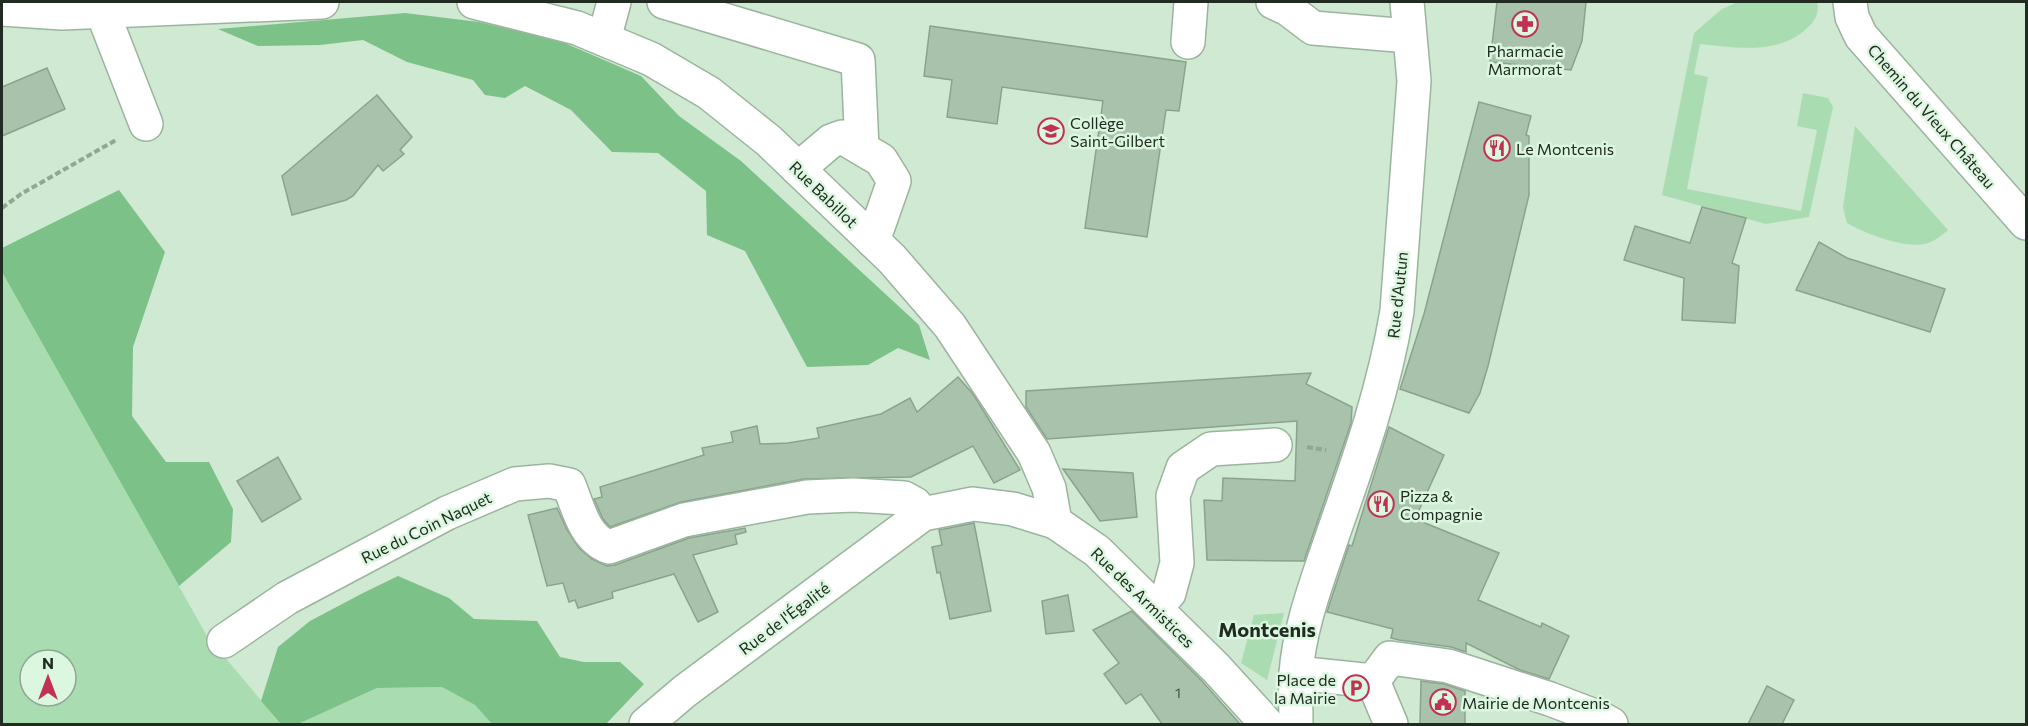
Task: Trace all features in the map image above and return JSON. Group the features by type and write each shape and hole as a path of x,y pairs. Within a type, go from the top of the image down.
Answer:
{"street":[{"path":"2,9 62,13 322,2"},
{"name":"Rue Babillot","path":"474,2 577,28 651,59 709,93 769,141 892,259 950,326 1034,453 1049,488 1055,522"},
{"path":"604,39 614,2"},
{"path":"664,2 858,60 862,148"},
{"path":"1188,42 1191,2"},
{"path":"1274,2 1288,9 1313,28 1409,36"},
{"name":"Rue d'Autun","path":"1296,724 1296,673 1305,623 1318,577 1376,409 1391,349 1397,312 1414,81 1407,2"},
{"name":"Chemin du Vieux Château","path":"1850,2 1852,17 1861,36 2026,224"},
{"path":"102,11 146,124"},
{"path":"798,169 831,141 843,137 881,160 894,181 873,241"},
{"path":"1156,608 1169,593 1177,562 1173,496 1183,468 1211,449 1275,445"},
{"name":"Rue du Coin Naquet","path":"224,641 287,598 447,513 515,484 549,482 568,485 588,531 597,543 609,547 684,520 807,497 853,495 904,498 915,504 923,514"},
{"name":"Rue des Armistices","path":"923,514 973,504 1012,509 1055,522 1097,551 1216,668 1267,724"},
{"name":"Rue de l'Égalité","path":"646,724 694,684 923,514"},
{"path":"1372,681 1390,658 1448,666 1550,699 1611,724"},
{"path":"1296,673 1372,681"},
{"path":"1372,681 1391,724"}],"path":[{"path":"2,208 21,194 146,124"},
{"path":"1275,445 1290,444 1359,459"}],"green space":[{"path":"1738,2 1817,2 1818,11 1814,21 1801,34 1774,45 1745,48 1700,44 1694,74 1708,77 1687,189 1801,211 1817,130 1797,126 1803,93 1828,98 1833,107 1809,217 1766,224 1662,195 1694,33 1722,9"},
{"path":"405,13 479,22 560,41 641,76 679,116 741,161 919,325 930,360 898,348 868,365 807,367 745,251 707,235 706,191 658,153 612,152 571,110 525,86 505,98 485,95 473,80 407,62 363,40 320,45 258,46 218,29"},
{"path":"1855,126 1948,230 1931,242 1919,245 1898,243 1875,236 1847,223 1843,207"},
{"path":"119,190 165,252 133,347 132,416 166,462 209,462 233,509 231,542 179,586 2,272 2,248"},
{"path":"2,272 207,636 281,724 2,724"},
{"path":"398,576 449,598 474,619 537,621 560,657 584,662 620,662 644,684 606,724 492,724 475,705 442,687 377,688 298,724 281,724 261,701 278,647 310,621"},
{"path":"1284,613 1267,680 1241,663 1254,615"},
{"path":"442,687 475,705 492,724 298,724 377,688"}],"building":[{"path":"1497,2 1586,2 1582,41 1571,70 1490,62"},
{"path":"930,26 1186,62 1179,111 1166,110 1147,237 1085,228 1103,101 1002,87 997,124 947,117 952,80 924,76"},
{"path":"47,68 65,109 2,136 2,87"},
{"path":"377,95 412,137 400,150 404,154 383,171 378,165 353,196 346,200 292,215 282,176"},
{"path":"1479,102 1531,116 1526,135 1529,136 1529,195 1488,366 1480,393 1469,413 1400,389 1424,314"},
{"path":"1702,207 1746,218 1732,263 1739,266 1735,323 1682,320 1684,278 1624,260 1635,226 1690,243"},
{"path":"1819,242 1847,258 1945,289 1930,332 1796,290"},
{"path":"1311,373 1306,384 1352,407 1351,423 1304,561 1207,560 1204,500 1222,501 1223,478 1295,481 1297,421 1047,439 1026,407 1026,391"},
{"path":"958,377 973,394 1020,470 994,483 973,446 911,477 804,479 681,502 610,527 603,519 594,499 602,497 600,487 704,455 702,448 733,442 731,432 757,426 760,444 788,443 819,438 817,428 881,414 910,398 917,412"},
{"path":"1389,427 1444,455 1415,519 1499,553 1478,600 1541,627 1542,623 1569,636 1549,679 1520,670 1466,643 1466,652 1451,647 1399,640 1391,638 1393,629 1327,612 1349,545 1352,546"},
{"path":"278,457 301,499 262,522 237,481"},
{"path":"1063,469 1133,473 1137,517 1100,521"},
{"path":"557,508 567,530 579,548 592,559 607,566 689,538 745,528 746,532 735,535 737,544 693,555 718,612 698,622 674,574 612,592 613,598 578,608 575,600 569,602 563,583 547,586 528,515"},
{"path":"974,523 991,611 950,619 932,547 942,545 939,530"},
{"path":"1068,595 1074,631 1046,634 1042,601"},
{"path":"1132,611 1202,681 1240,724 1162,724 1141,694 1126,704 1104,674 1119,663 1093,630"},
{"name":"Mairie de Montcenis","path":"1421,681 1444,684 1465,691 1465,724 1420,724"},
{"path":"1767,686 1794,700 1782,724 1748,724"}],"place":[{"name":"Pharmacie Marmorat","path":"1525,24"},
{"name":"Collège Saint-Gilbert","path":"1051,131"},
{"name":"Le Montcenis","path":"1497,148"},
{"name":"Pizza & Compagnie","path":"1381,504"},
{"name":"Place de la Mairie","path":"1356,688"},
{"name":"Mairie de Montcenis","path":"1443,702"}],"district":[{"name":"Montcenis","path":"1267,629"}]}
